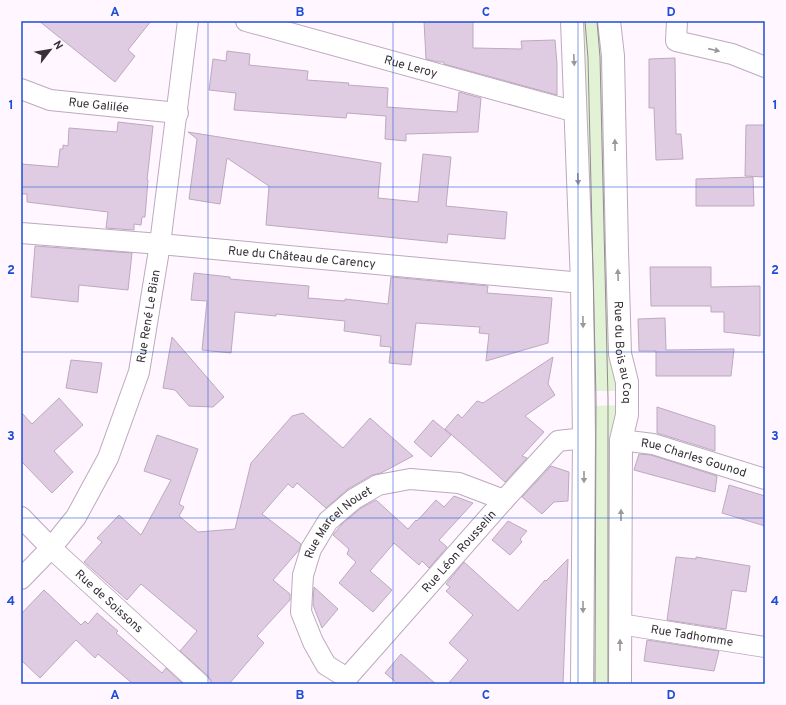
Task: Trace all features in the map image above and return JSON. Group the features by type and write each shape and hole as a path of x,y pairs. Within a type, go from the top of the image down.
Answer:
{"main road":[{"path":"572,21 582,283 584,438 582,684"},
{"name":"Rue du Bois au Coq","path":"609,21 613,56 620,354 627,382 627,414 621,440 620,684"}],"street":[{"name":"Rue René Le Bian","path":"21,579 76,517 108,458 139,372 160,244 178,113 188,21"},
{"name":"Rue Leroy","path":"246,21 576,112"},
{"path":"677,21 676,41 732,54 765,67"},
{"name":"Rue Galilée","path":"21,89 50,100 178,113"},
{"name":"Rue du Château de Carency","path":"21,233 160,244 582,283"},
{"name":"Rue Léon Rousselin","path":"347,681 504,500 558,441 584,438"},
{"name":"Rue Charles Gounod","path":"621,440 653,444 765,480"},
{"name":"Rue Marcel Nouet","path":"347,681 326,665 312,642 301,612 303,575 311,549 328,521 354,499 378,485 410,479 459,483 504,500"},
{"name":"Rue de Soissons","path":"21,517 50,548 200,684"},
{"name":"Rue Tadhomme","path":"620,624 765,647"}],"green space":[{"path":"580,21 603,21 621,391 592,391"},
{"path":"621,405 615,684 590,684 591,406"}],"building":[{"path":"39,21 151,21 128,50 135,56 115,82"},
{"path":"424,21 473,21 473,48 522,49 521,41 555,40 557,95 444,64 444,62 426,59"},
{"path":"227,51 250,54 249,65 308,71 307,80 388,88 387,107 457,112 459,92 481,98 478,132 406,134 406,141 385,139 386,116 347,113 346,118 234,110 236,93 209,90 213,59 226,61"},
{"path":"675,58 676,134 681,134 683,159 656,160 654,108 649,108 649,59"},
{"path":"118,122 153,126 147,180 145,217 142,217 141,225 134,224 134,230 106,228 108,212 27,202 27,194 21,194 21,164 58,167 60,149 63,149 63,145 68,146 69,128 117,132"},
{"path":"746,125 765,125 765,177 745,176"},
{"path":"188,132 381,163 378,198 418,202 423,154 451,157 446,206 507,212 505,239 448,234 447,243 266,225 269,186 227,158 220,204 189,199 197,139"},
{"path":"753,177 754,206 696,206 696,179"},
{"path":"35,246 132,253 128,290 79,285 78,302 31,297"},
{"path":"650,267 711,267 711,287 760,286 760,336 724,332 724,312 711,312 711,306 651,306"},
{"path":"194,273 230,277 230,279 309,286 308,298 345,301 345,299 388,304 391,277 488,286 487,293 552,298 548,343 486,361 489,334 479,333 480,327 416,323 411,365 389,363 391,347 380,346 381,336 344,331 345,321 276,314 276,316 235,312 231,353 202,350 207,301 191,300"},
{"path":"665,318 666,350 734,349 731,376 656,376 656,351 639,351 638,319"},
{"path":"172,337 224,397 213,407 189,406 175,390 163,388"},
{"path":"553,357 548,384 555,395 525,416 544,432 522,456 527,458 505,482 445,429 458,414 462,418 477,401 483,403"},
{"path":"71,360 102,363 97,393 66,388"},
{"path":"59,398 83,425 54,451 73,472 52,493 21,461 21,412 32,424"},
{"path":"657,407 715,426 715,451 657,433"},
{"path":"303,413 343,448 370,418 413,456 381,473 372,475 348,489 326,508 297,483 293,488 288,484 262,514 301,544 299,550 273,580 290,594 290,600 257,636 264,643 229,684 211,684 211,680 208,676 180,651 197,631 141,584 127,600 84,562 102,542 97,538 119,515 141,535 171,480 144,471 157,435 198,449 179,504 184,507 179,516 198,532 235,529 251,463 292,416"},
{"path":"433,420 451,435 431,457 414,442"},
{"path":"639,454 651,455 717,476 715,492 634,470"},
{"path":"551,466 569,472 568,501 554,502 542,514 522,497"},
{"path":"729,485 765,496 765,526 722,513"},
{"path":"454,496 473,503 439,540 447,547 429,568 422,561 419,565 394,543 370,571 392,590 373,612 339,583 356,562 347,554 349,549 333,535 342,524 361,508 376,500 408,529 436,500 444,507"},
{"path":"508,521 527,531 520,539 522,542 510,555 492,540"},
{"path":"676,557 696,559 696,557 750,566 746,592 732,590 726,629 667,620"},
{"path":"568,559 563,684 448,684 468,660 449,643 473,615 446,591 450,587 446,584 464,562 518,611 545,580 546,581"},
{"path":"314,587 338,609 322,628 313,605"},
{"path":"44,590 81,625 85,621 88,624 97,613 118,631 116,633 162,673 166,668 183,684 133,684 98,654 95,658 76,640 40,678 21,660 21,614"},
{"path":"647,640 719,651 714,671 644,661"},
{"path":"401,654 436,684 398,684 385,673"}],"tram line":[{"path":"585,21 588,58 596,399 595,684"},
{"path":"597,21 600,57 608,399 608,684"}]}
